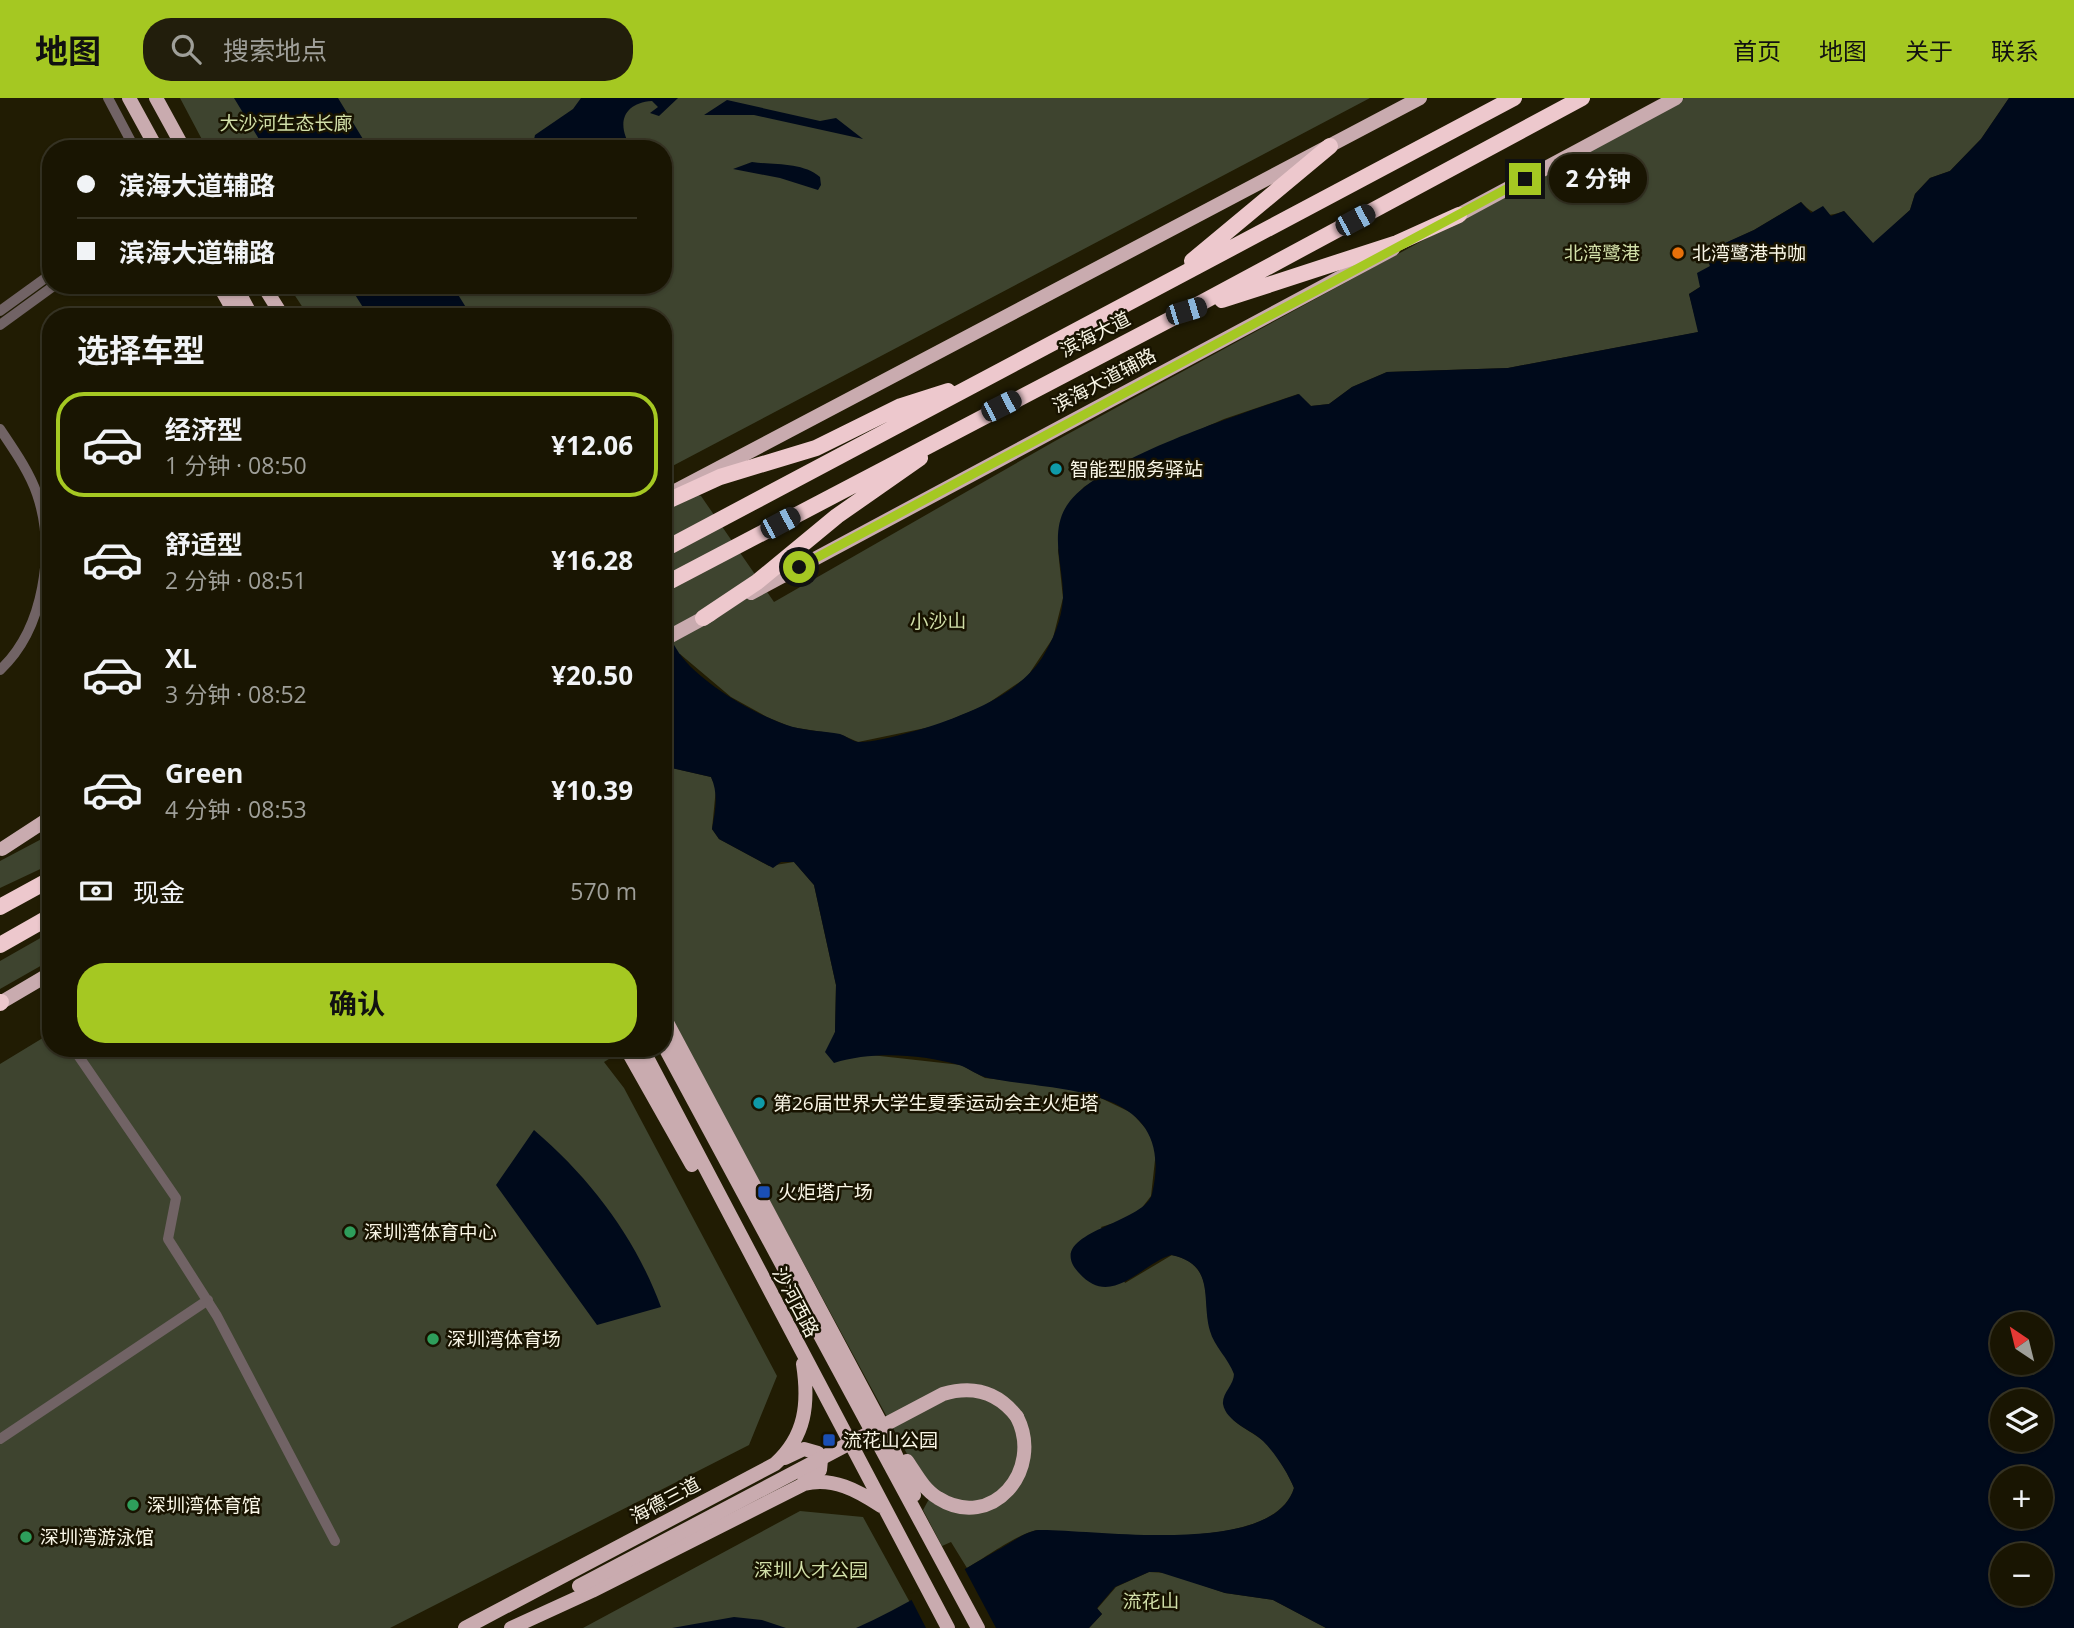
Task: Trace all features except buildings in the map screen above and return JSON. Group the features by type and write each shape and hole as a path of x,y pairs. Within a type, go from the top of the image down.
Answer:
{"highway":[{"name":"滨海大道","path":"856,438 915,400 984,380 1514,98"},
{"name":"滨海大道","path":"672,581 877,479 978,418 1186,311 1582,98"},
{"path":"1163,284 1330,146"},
{"path":"1186,311 1375,250 1459,215"},
{"path":"672,499 720,477 856,438"},
{"path":"672,545 856,438"},
{"path":"703,618 757,582 877,479"},
{"path":"0,907 42,884"},
{"path":"0,945 42,921"}],"main road":[{"path":"129,98 152,140"},
{"path":"156,98 179,140"},
{"path":"672,492 1420,98"},
{"path":"1591,143 1659,98"},
{"name":"滨海大道辅路","path":"672,635 1676,98"},
{"path":"1,850 42,823"},
{"path":"1,850 42,829"},
{"path":"0,1003 42,977"},
{"path":"672,1031 754,1180 883,1427 942,1560 978,1628"},
{"path":"630,1057 690,1161 739,1236"},
{"name":"沙河西路","path":"647,1057 948,1628"},
{"name":"沙河西路","path":"670,1057 942,1560"},
{"path":"688,1089 754,1180"},
{"name":"海德三道","path":"465,1628 775,1464 790,1449 804,1420 806,1387 802,1352"},
{"path":"514,1626 579,1586 943,1394 960,1390 989,1393 1004,1402 1017,1417 1026,1446 1020,1475 997,1498 970,1507 952,1505 930,1493 883,1427"},
{"path":"514,1626 592,1591 790,1489 820,1470 821,1460 818,1453 804,1448 775,1464"},
{"path":"790,1489 814,1481 834,1483 859,1492 885,1509"},
{"path":"542,1587 551,1603"}],"street":[{"path":"108,98 130,140"},
{"path":"0,311 42,281"},
{"path":"0,325 43,294"},
{"path":"0,429 30,477 42,512"},
{"path":"0,670 20,646 34,618 42,578"},
{"path":"80,1057 176,1198 168,1239 208,1300 335,1541"},
{"path":"163,1205 172,1218"},
{"path":"0,1439 17,1422 208,1300"}],"green space":[{"name":"大沙河生态长廊","path":"180,98 1370,98 672,466 672,308 303,308 294,294 672,294 672,140 202,140"},
{"name":"北湾鹭港","path":"1684,98 2009,98 1981,139 1950,171 1930,178 1915,194 1910,210 1873,244 1844,211 1831,215 1820,214 1801,202 1754,230 1706,252 1710,266 1700,287 1689,294 1699,332 1508,368 1387,372 1352,387 1329,404 1311,406 1298,394 1224,419 1119,465 1084,487 1070,502 1058,550 1063,598 1053,638 1027,677 984,706 935,726 858,742 842,735 791,727 767,717 731,697 680,654 672,658 672,487 701,496 774,602 1055,441"},
{"path":"672,768 711,777 716,788 712,829 719,839 769,866 794,862 814,885 836,985 835,1032 831,1044 862,1054 961,1065 985,1078 1062,1086 1088,1092 1132,1113 1148,1131 1156,1151 1151,1196 1141,1209 1121,1221 1101,1227 1125,1283 1172,1255 1197,1269 1203,1279 1214,1339 1234,1372 1233,1382 1224,1402 1227,1412 1242,1427 1266,1443 1276,1455 1294,1488 1281,1508 1257,1522 1227,1531 1155,1536 1038,1530 1012,1541 967,1568 951,1542 942,1546 923,1510 929,1499 672,1021"},
{"path":"42,839 42,868 0,888 0,861"},
{"path":"42,937 42,965 0,989 0,961"},
{"name":"深圳湾体育中心","path":"42,1038 42,1057 612,1057 604,1062 624,1088 777,1376 749,1445 390,1628 0,1628 0,1064"},
{"name":"深圳人才公园","path":"800,1511 863,1517 924,1628 583,1628"},
{"name":"流花山","path":"1149,1572 1167,1573 1225,1593 1273,1600 1326,1628 1089,1628 1102,1614 1097,1609 1116,1587"}],"water":[{"path":"234,98 338,98 364,140 260,140"},
{"path":"581,98 678,98 659,116 650,113 658,107 652,101 634,106 628,111 623,124 627,140 534,140 535,135 573,109"},
{"path":"2009,98 2074,98 2074,1628 1326,1628 1273,1600 1225,1593 1159,1572 1149,1572 1115,1587 1097,1608 1102,1614 1089,1628 856,1628 1034,1531 1138,1535 1219,1532 1253,1524 1279,1510 1294,1488 1281,1463 1268,1446 1234,1421 1225,1410 1223,1400 1234,1374 1210,1331 1204,1284 1195,1266 1171,1255 1125,1281 1103,1287 1091,1283 1079,1273 1071,1259 1073,1248 1083,1238 1132,1214 1145,1205 1152,1194 1155,1158 1147,1131 1130,1113 1106,1100 1078,1092 988,1078 963,1066 944,1061 880,1055 834,1063 825,1052 835,1032 836,985 814,885 794,862 781,862 773,868 719,839 712,829 716,797 711,777 672,768 672,641 688,664 715,687 747,707 793,727 840,734 859,742 895,736 952,719 1006,692 1026,677 1042,658 1061,614 1063,586 1058,536 1063,512 1070,501 1088,484 1113,468 1177,438 1299,394 1311,406 1329,404 1352,387 1387,372 1508,368 1698,332 1689,294 1700,287 1697,273 1710,266 1705,252 1754,230 1801,202 1811,213 1823,206 1831,216 1844,211 1873,243 1910,210 1915,194 1930,178 1950,171 1981,139"},
{"path":"727,100 820,121 836,118 863,139 754,115 704,115"},
{"path":"752,162 805,169 820,177 821,185 818,190 780,178 733,169"},
{"path":"355,294 458,294 466,308 363,308"},
{"path":"534,1130 574,1168 609,1211 638,1257 661,1307 597,1325 496,1185"},
{"path":"734,1617 762,1620 786,1628 672,1628"}],"pier":[{"path":"963,1566 996,1628 926,1628 909,1595"}],"place":[{"name":"北湾鹭港书咖","path":"1678,253"},
{"name":"智能型服务驿站","path":"1056,469"},
{"name":"第26届世界大学生夏季运动会主火炬塔","path":"759,1103"},
{"name":"火炬塔广场","path":"764,1192"},
{"name":"深圳湾体育中心","path":"350,1232"},
{"name":"深圳湾体育场","path":"433,1339"},
{"name":"流花山公园","path":"829,1440"},
{"name":"深圳湾体育馆","path":"133,1505"},
{"name":"深圳湾游泳馆","path":"26,1537"}],"route":[{"path":"799,567 1525,179"}],"park label":[{"name":"小沙山","path":"938,621"}]}
